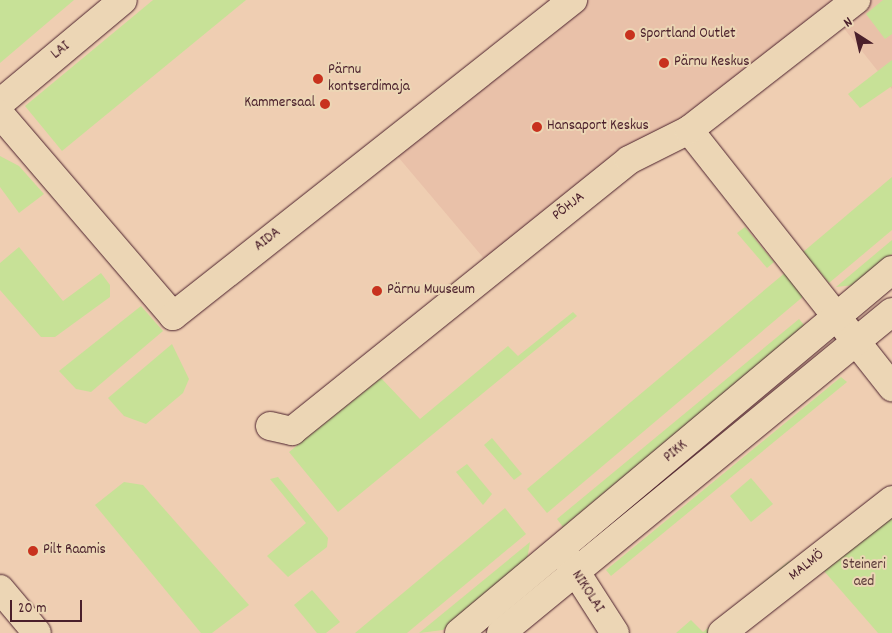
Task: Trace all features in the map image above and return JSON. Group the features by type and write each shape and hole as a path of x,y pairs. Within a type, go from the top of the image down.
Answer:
{"street":[{"name":"LAI","path":"0,103 122,0"},
{"name":"AIDA","path":"0,114 173,316 573,0"},
{"name":"PÕHJA","path":"282,428 628,160 689,130 856,0"},
{"path":"689,130 892,387"},
{"name":"PIKK","path":"501,633 568,560 836,316 892,270"},
{"name":"PIKK","path":"459,633 568,560 857,341 892,312"},
{"name":"MALMÖ","path":"722,633 892,500"},
{"name":"NIKOLAI","path":"568,560 615,633"},
{"path":"0,589 37,633"}],"shaded area":[{"path":"545,0 892,0 892,89 835,17 492,268 388,145 557,12"}],"green space":[{"path":"0,0 74,0 0,63"},
{"path":"153,0 246,0 62,151 25,106"},
{"path":"883,0 892,0 892,34 885,39 866,14"},
{"path":"892,60 892,86 860,108 848,94"},
{"path":"0,156 19,166 44,194 19,213 0,187"},
{"path":"892,177 892,230 829,283 803,252"},
{"path":"745,227 774,262 767,268 737,233"},
{"path":"892,240 892,254 854,285 836,287"},
{"path":"19,247 63,301 101,273 110,285 110,297 55,337 41,337 0,290 0,263"},
{"path":"786,272 805,295 547,513 527,489"},
{"path":"141,306 163,331 91,392 76,389 59,371"},
{"path":"573,312 577,316 338,512 289,452 381,378 420,419 508,346 518,356"},
{"path":"799,319 805,326 563,527 557,519"},
{"path":"172,344 189,379 183,393 146,424 124,416 108,398"},
{"path":"841,377 847,382 611,576 606,570"},
{"path":"492,438 522,474 514,480 484,445"},
{"path":"467,464 492,494 483,505 456,472"},
{"path":"278,477 328,538 327,547 288,577 267,556 306,523 270,479"},
{"path":"751,478 773,504 751,522 730,496"},
{"path":"124,482 143,485 249,605 212,633 201,633 95,505"},
{"path":"505,508 526,534 407,633 355,633"},
{"name":"Steineri aed","path":"892,515 892,633 878,633 824,571"},
{"path":"530,542 527,560 443,630 419,633"},
{"path":"789,561 793,565 709,633 676,633 691,620 703,632"},
{"path":"312,590 340,622 326,633 317,633 294,605"}],"place":[{"name":"Sportland Outlet","path":"630,35"},
{"name":"Pärnu Keskus","path":"664,63"},
{"name":"Pärnu kontserdimaja","path":"318,79"},
{"name":"Kammersaal","path":"325,104"},
{"name":"Hansaport Keskus","path":"537,127"},
{"name":"Pärnu Muuseum","path":"377,291"},
{"name":"Pilt Raamis","path":"33,551"}]}
